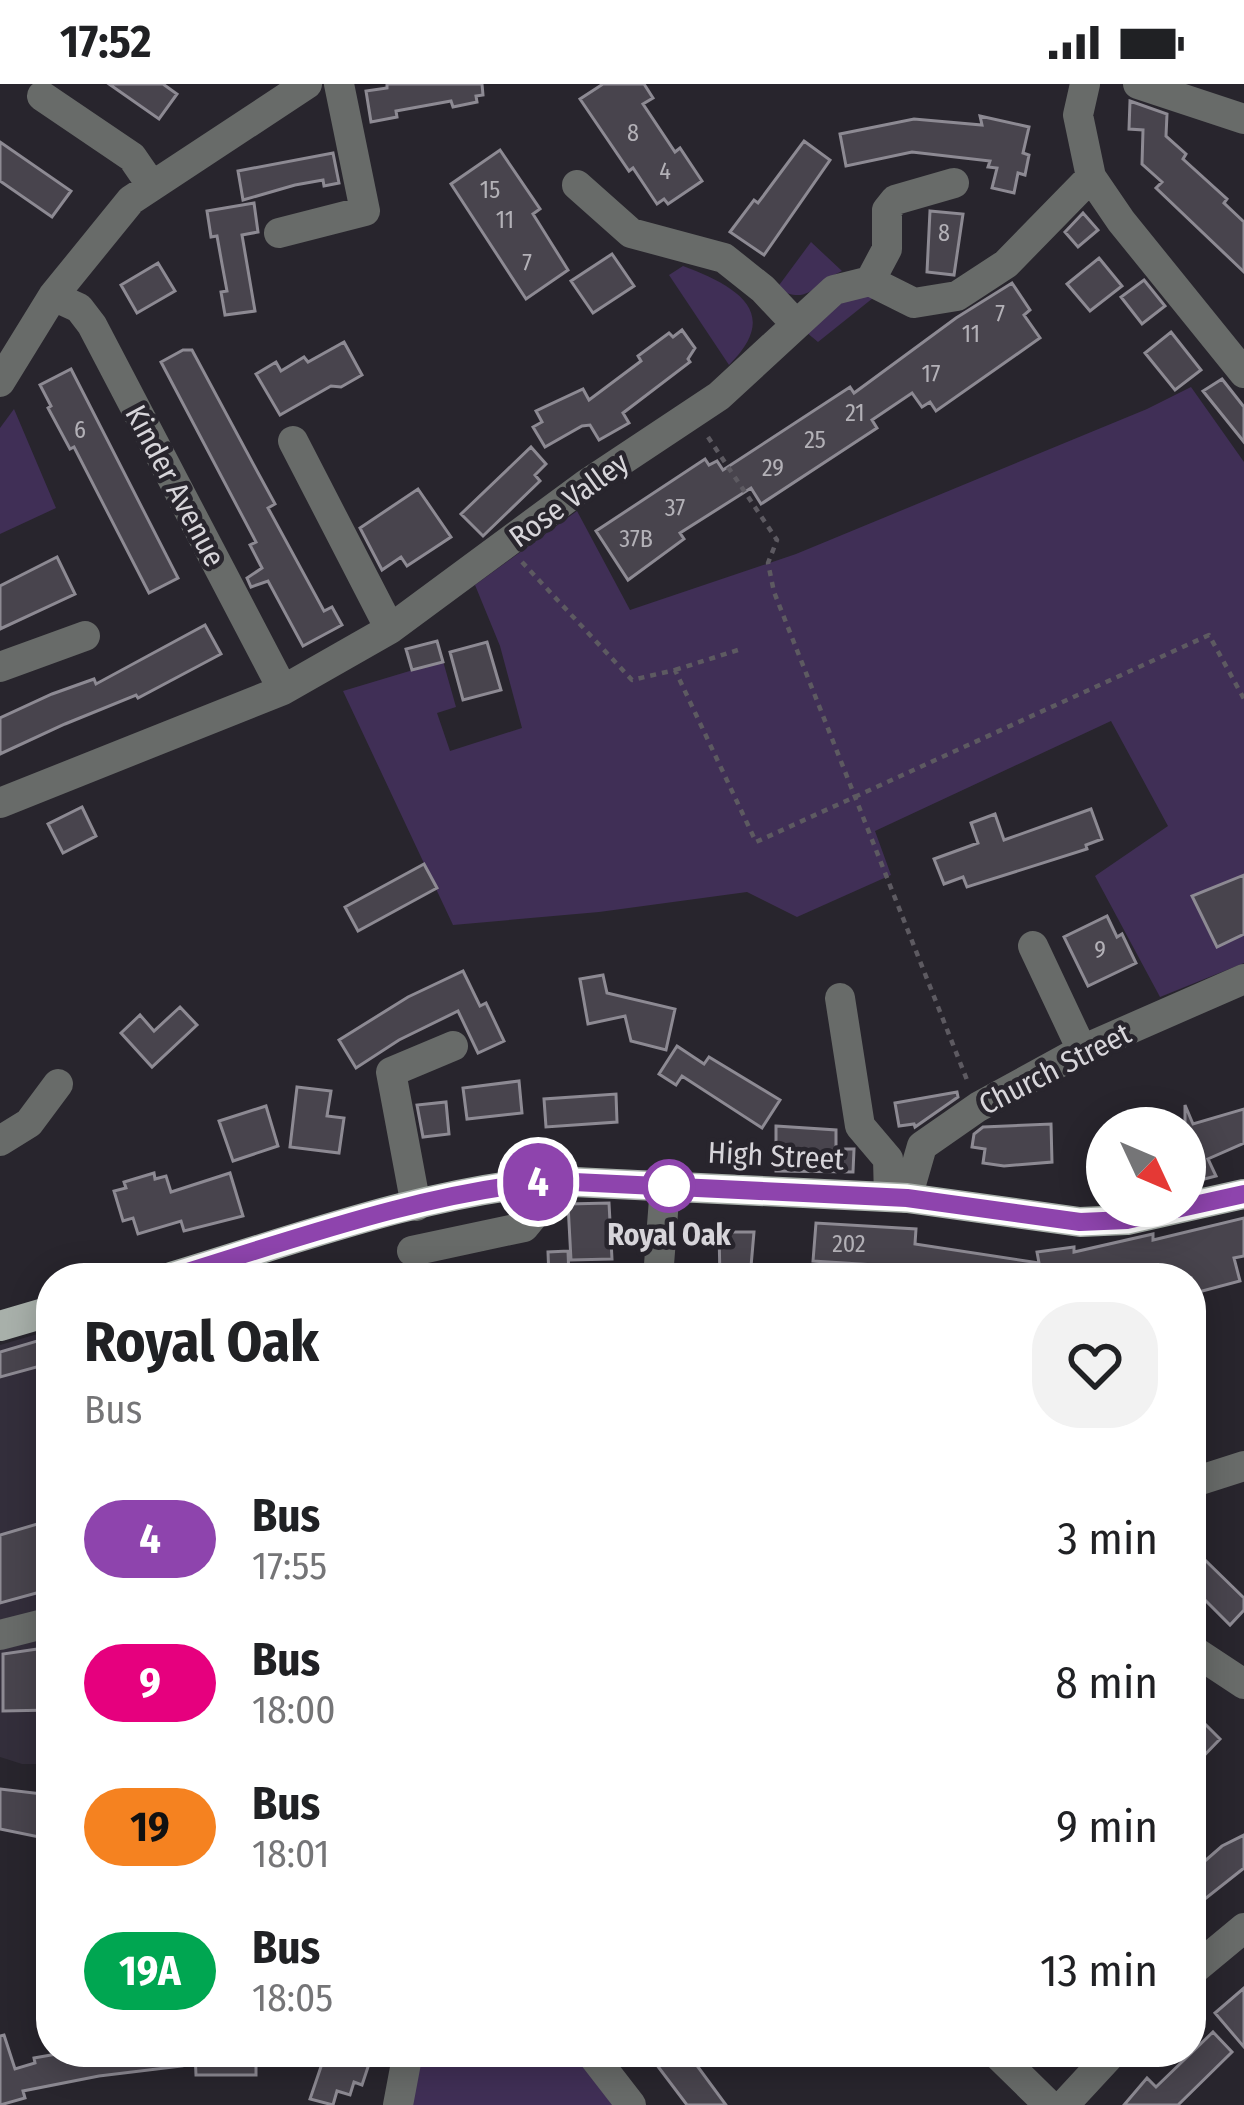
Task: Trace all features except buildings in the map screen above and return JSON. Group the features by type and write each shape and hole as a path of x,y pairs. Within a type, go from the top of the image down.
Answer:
{"main road":[{"name":"High Street","path":"220,1263 463,1194 533,1183 898,1197 1080,1222 1127,1220 1244,1194"},
{"path":"0,1326 36,1315"}],"street":[{"path":"0,382 53,296 131,200 307,84"},
{"path":"280,233 365,211 339,84"},
{"path":"1085,84 1078,116 1091,177 1244,373"},
{"path":"1138,84 1244,119"},
{"path":"42,96 132,157 152,186"},
{"path":"954,183 895,200 887,210 887,249 870,281 914,303 957,296 1006,264 1091,177"},
{"path":"577,185 631,233 724,258 795,323"},
{"name":"Rose Valley","path":"0,803 283,690 390,629 585,485 719,396 834,290 870,281"},
{"name":"Kinder Avenue","path":"53,296 79,308 92,325 283,690"},
{"path":"293,441 390,629"},
{"path":"0,668 85,636"},
{"path":"1033,946 1082,1050"},
{"name":"Church Street","path":"898,1197 922,1146 978,1107 1082,1050 1244,979"},
{"path":"840,998 860,1126 888,1159 898,1197"},
{"path":"416,1206 391,1072 453,1046"},
{"path":"0,1141 29,1124 58,1084"},
{"path":"412,1250 524,1227 532,1216 533,1183"},
{"path":"659,1263 665,1186"},
{"path":"1206,1478 1244,1466"},
{"path":"0,1634 36,1626"},
{"path":"1206,1659 1244,1684"},
{"path":"1206,1960 1244,1928"},
{"path":"398,2105 405,2067"},
{"path":"602,2067 631,2105"},
{"path":"1010,2067 1049,2105"},
{"path":"1064,2105 1099,2067"}],"path":[{"path":"694,415 777,540 768,563 774,592 978,1107"},
{"path":"507,545 632,680 741,649"},
{"path":"675,670 756,842 1209,635 1244,699"}],"shaded area":[{"path":"811,242 842,271 804,294 777,288"},
{"path":"683,266 734,291 752,315 745,346 729,365 669,275"},
{"path":"862,294 873,298 818,342 806,332 842,297"},
{"path":"1191,387 1244,462 1244,963 1160,997 1095,876 1168,826 1111,721 875,831 891,875 797,917 747,892 453,925 343,691 443,661 456,707 437,713 450,751 522,728 500,646 475,585 577,511 630,610 796,554"},
{"path":"14,409 56,508 0,534 0,428"},
{"path":"36,1334 36,1764 0,1757 0,1345"},
{"path":"420,2067 585,2067 613,2105 407,2105"}],"bus line":[{"name":"4","path":"217,1263 463,1194 553,1181 907,1198 1080,1222 1127,1220 1244,1194"}],"place":[{"name":"Royal Oak","path":"669,1186"}]}
